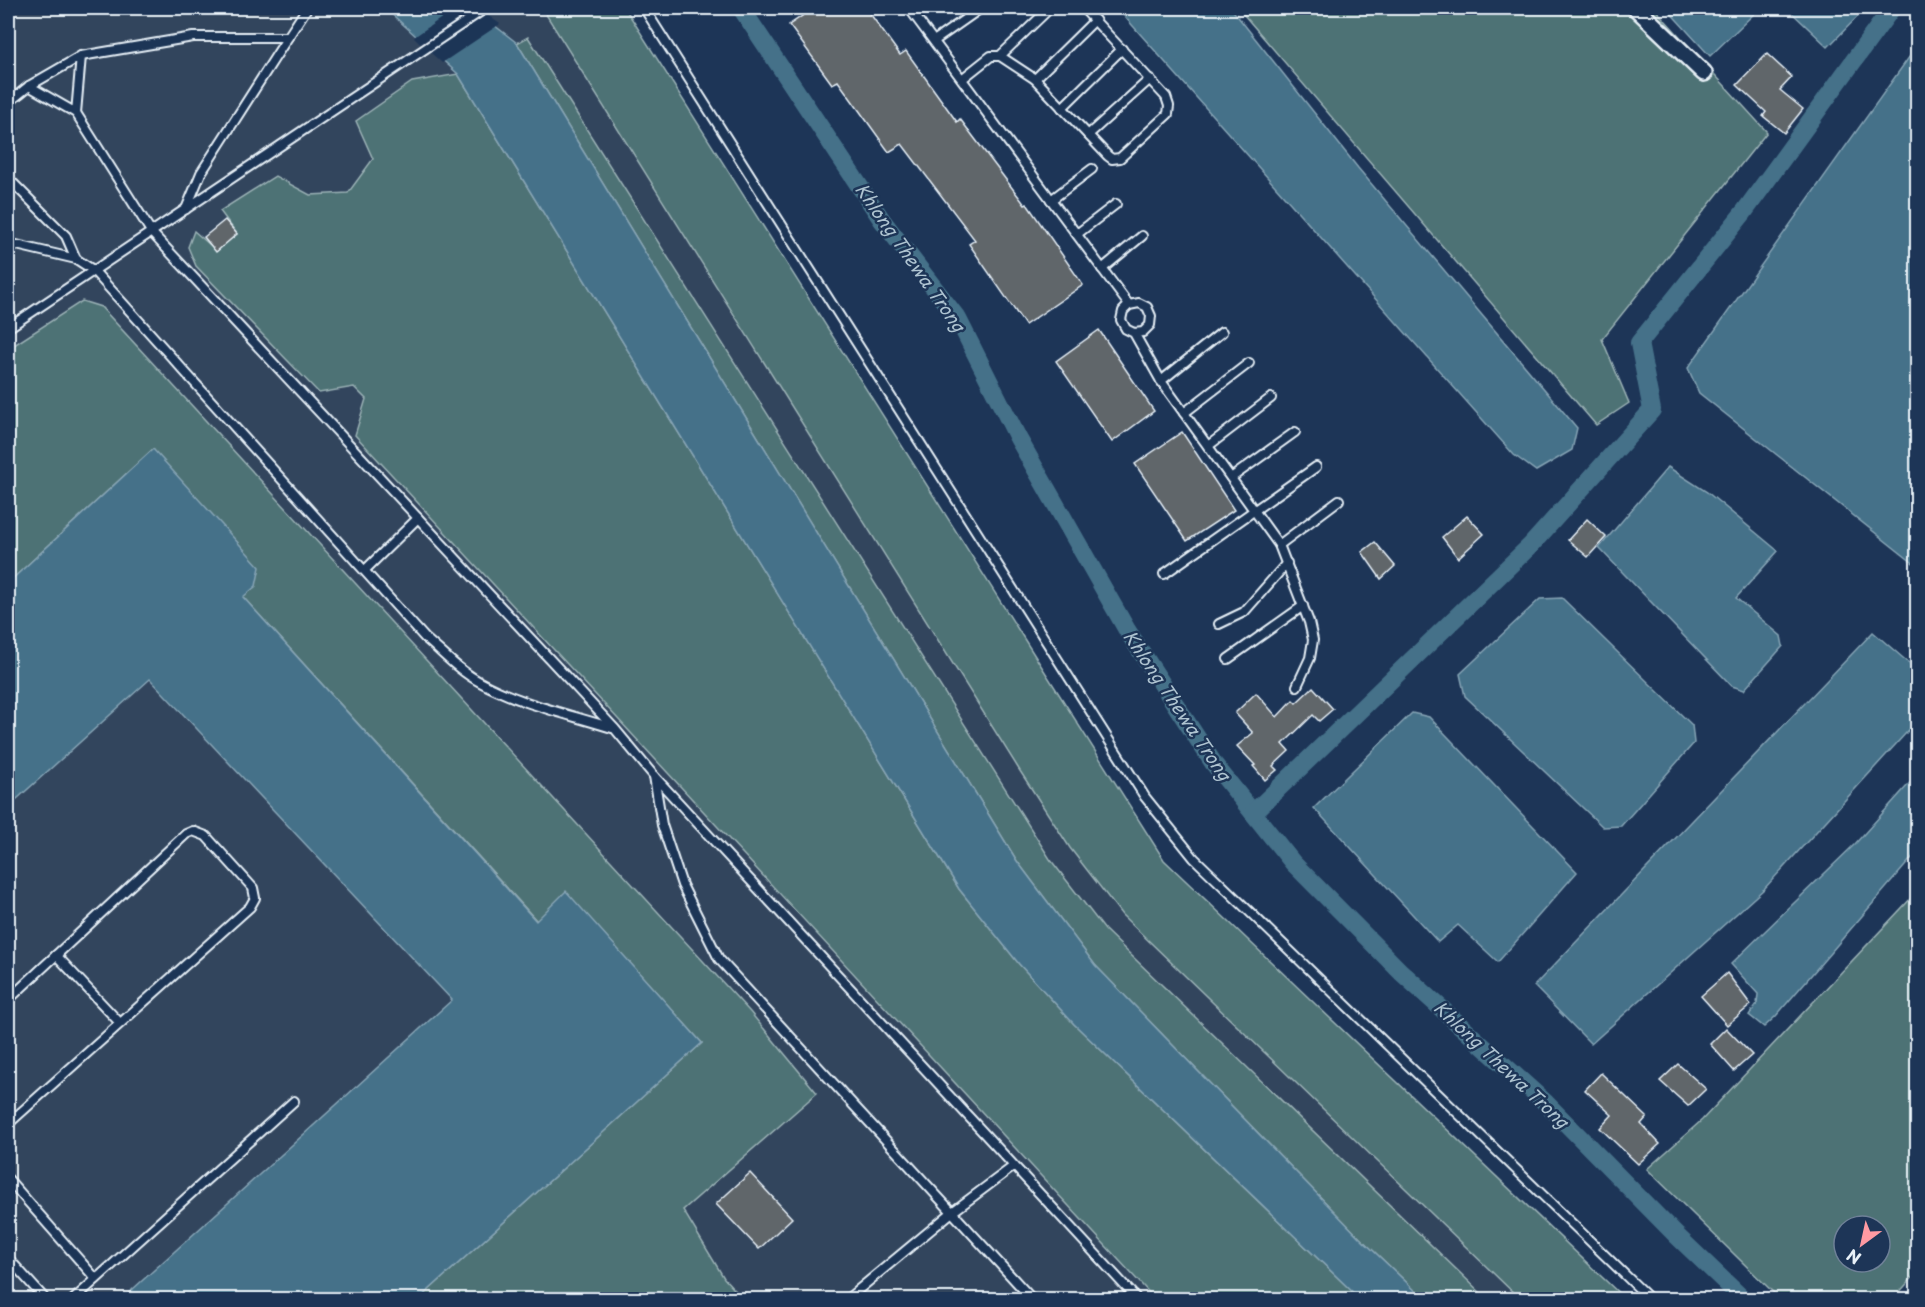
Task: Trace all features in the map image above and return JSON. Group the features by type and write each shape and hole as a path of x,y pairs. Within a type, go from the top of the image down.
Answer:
{"street":[{"path":"1636,8 1704,73"}],"lane":[{"path":"186,209 201,173 307,8"},
{"path":"8,328 152,233 399,64 486,8"},
{"path":"644,8 1145,797 1194,858 1652,1299"},
{"path":"909,8 1129,305"},
{"path":"934,41 981,8"},
{"path":"1000,56 1050,8"},
{"path":"962,79 990,56 1000,56 1035,79 1112,159 1120,158 1168,114 1170,106 1166,96 1083,8"},
{"path":"1035,79 1095,20"},
{"path":"8,103 29,86 81,56 193,37 288,37"},
{"path":"1062,108 1122,49"},
{"path":"76,113 81,56"},
{"path":"1088,135 1149,79"},
{"path":"29,86 76,113 152,233 615,729 654,776 1138,1299"},
{"path":"1052,200 1092,169"},
{"path":"8,178 66,236 76,259"},
{"path":"1077,234 1116,204"},
{"path":"1102,268 1142,236"},
{"path":"8,243 76,259 93,270 366,569 425,638 460,669 480,682 519,699 615,729"},
{"path":"1139,303 1147,307 1151,316 1150,325 1143,332 1134,333 1126,329 1121,320 1123,311 1129,305 1139,303"},
{"path":"1161,381 1222,332"},
{"path":"1134,333 1161,381 1279,545 1303,606 1313,640 1310,658 1297,686"},
{"path":"1184,413 1248,363"},
{"path":"1208,446 1271,398"},
{"path":"1231,478 1296,432"},
{"path":"1164,574 1316,467"},
{"path":"1279,545 1339,500"},
{"path":"366,569 418,518"},
{"path":"1219,624 1244,612 1287,563"},
{"path":"1228,659 1303,606"},
{"path":"654,776 662,825 682,885 719,959 951,1213 1033,1299"},
{"path":"8,1000 186,834 194,831 206,836 253,888 255,898 250,907 8,1124"},
{"path":"56,955 120,1023"},
{"path":"73,1299 294,1101"},
{"path":"846,1299 951,1213 1014,1166"},
{"path":"8,1179 96,1279"},
{"path":"8,1257 46,1299"}],"shaded area":[{"path":"8,8 624,8 1164,860 1625,1299 8,1299"},
{"path":"385,8 472,8 517,43 1017,861 1095,965 1360,1238 1424,1299 1360,1299 1074,1024 1019,964 959,889 458,74"},
{"path":"1117,8 1231,8 1358,168 1577,428 1572,450 1536,471 1514,455"},
{"path":"1666,8 1760,8 1710,56"},
{"path":"1787,8 1866,8 1828,47"},
{"path":"1917,46 1917,566 1699,393 1688,368"},
{"path":"153,449 260,567 256,586 243,597 536,921 566,891 702,1043 419,1299 122,1299 452,1000 150,679 8,807 8,583"},
{"path":"1668,467 1707,492 1778,551 1736,598 1781,636 1783,646 1744,690 1732,686 1599,548"},
{"path":"1562,598 1692,725 1694,743 1621,826 1603,827 1465,696 1460,674 1540,599"},
{"path":"1873,632 1917,670 1917,721 1764,889 1591,1044 1534,986"},
{"path":"1412,713 1429,717 1577,872 1498,962 1458,925 1438,942 1314,808"},
{"path":"1917,775 1917,852 1764,1027 1749,1015 1757,1004 1758,994 1731,964 1855,844"}],"green space":[{"path":"542,8 625,8 1164,860 1625,1299 1520,1299 1122,915 1070,848 1020,771"},
{"path":"1238,8 1654,8 1767,132 1602,339 1629,403 1596,425"},
{"path":"528,37 1050,859 1105,930 1487,1299 1424,1299 1360,1238 1095,965 1017,861 517,43"},
{"path":"458,74 959,889 1019,964 1074,1024 1360,1299 1155,1299 355,435 366,399 354,387 319,393 196,266 188,247 194,231 217,251 237,234 220,211 275,176 310,195 348,193 373,159 356,121 412,82"},
{"path":"82,301 101,307 750,1012 817,1093 683,1210 724,1278 743,1299 419,1299 702,1043 566,892 537,921 243,597 153,449 8,583 8,349"},
{"path":"1917,892 1917,1273 1893,1299 1780,1299 1647,1169 1702,1120"}],"pier":[{"path":"456,8 477,8 500,24 442,63 414,37"}],"building":[{"path":"814,8 866,8 900,55 906,51 957,122 960,119 1025,205 1027,204 1083,285 1025,325 969,244 975,240 902,144 889,152 838,81 832,84 789,25"},
{"path":"1767,54 1792,77 1780,90 1803,109 1784,133 1763,116 1766,112 1737,85"},
{"path":"225,220 237,234 216,252 204,237"},
{"path":"1099,330 1154,411 1112,442 1056,361"},
{"path":"1182,432 1234,510 1187,541 1135,464"},
{"path":"1467,516 1484,534 1458,558 1442,537"},
{"path":"1587,519 1606,537 1588,557 1568,540"},
{"path":"1375,542 1395,566 1381,579 1362,552"},
{"path":"1313,687 1333,709 1319,721 1313,715 1283,744 1289,751 1273,766 1277,770 1265,780 1253,766 1255,765 1237,746 1253,733 1235,713 1256,693 1277,717 1293,700 1296,703"},
{"path":"1727,973 1751,1005 1727,1025 1701,996"},
{"path":"1726,1028 1752,1055 1734,1071 1710,1044"},
{"path":"1678,1064 1706,1089 1688,1106 1660,1081"},
{"path":"1601,1073 1647,1117 1641,1124 1660,1144 1638,1164 1600,1128 1612,1115 1585,1090"},
{"path":"750,1173 792,1218 759,1249 716,1204"}],"waterway":[{"name":"Khlong Thewa Trong","path":"741,8 882,220 958,319 1018,438 1127,630 1214,764 1293,863 1401,972 1546,1103 1677,1236 1744,1300"},
{"path":"1253,813 1531,545 1652,410 1639,343 1744,212 1892,8"}]}
